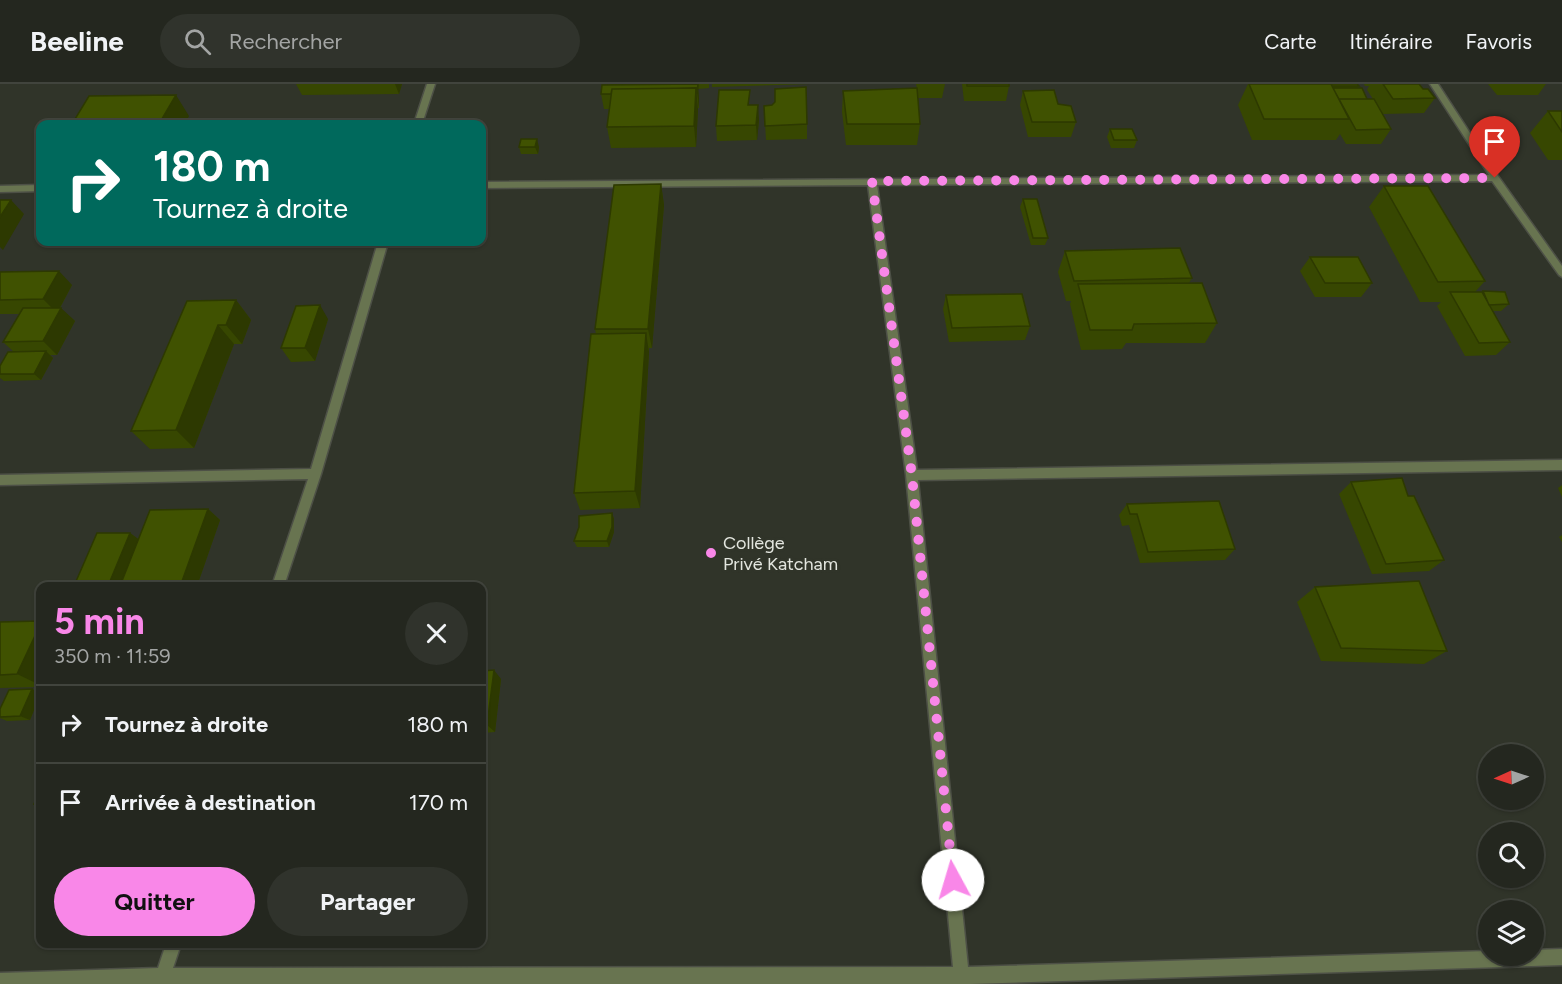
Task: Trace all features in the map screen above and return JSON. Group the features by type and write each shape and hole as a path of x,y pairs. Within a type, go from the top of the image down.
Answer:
{"street":[{"path":"419,120 431,84"},
{"path":"1434,84 1495,178 1562,273"},
{"path":"486,184 1495,178"},
{"path":"872,181 912,476 962,980"},
{"path":"0,189 36,188"},
{"path":"279,582 315,474 381,246"},
{"path":"912,476 1562,465"},
{"path":"0,480 315,474"},
{"path":"162,980 172,948"},
{"path":"0,981 962,980 1562,957"}],"building":[{"path":"698,84 697,93 696,88 612,89 611,94 601,94 602,85"},
{"path":"967,84 1009,84 1009,86 967,86"},
{"path":"1249,84 1331,84 1349,119 1264,119"},
{"path":"1331,84 1357,84 1359,86 1332,86"},
{"path":"1383,84 1419,84 1423,89 1428,89 1435,98 1393,99"},
{"path":"806,87 807,124 765,126 764,106 775,102 775,89"},
{"path":"696,88 694,126 607,127 612,89"},
{"path":"917,88 920,124 847,124 843,91"},
{"path":"1333,88 1362,88 1367,99 1339,99"},
{"path":"719,90 750,90 748,105 758,105 756,125 716,126"},
{"path":"1054,90 1058,104 1071,106 1076,122 1032,122 1023,91"},
{"path":"176,95 161,120 74,120 89,96"},
{"path":"1339,99 1374,99 1391,129 1356,130"},
{"path":"1548,111 1562,111 1562,132"},
{"path":"1110,129 1132,129 1137,140 1114,140"},
{"path":"521,139 537,139 535,147 519,147"},
{"path":"661,184 648,329 595,329 614,185"},
{"path":"1384,186 1428,186 1485,281 1438,282"},
{"path":"1023,199 1037,199 1048,238 1033,238"},
{"path":"0,200 11,200 0,217"},
{"path":"1180,248 1192,278 1074,281 1065,251"},
{"path":"1310,257 1358,257 1372,283 1325,283"},
{"path":"59,271 43,299 0,300 0,272"},
{"path":"1202,283 1217,323 1134,324 1132,330 1090,330 1078,284"},
{"path":"1483,291 1505,292 1509,304 1489,305"},
{"path":"1450,292 1482,292 1510,342 1479,343"},
{"path":"1022,294 1030,326 952,328 946,295"},
{"path":"236,300 226,325 218,325 176,430 131,431 187,301"},
{"path":"320,305 305,348 281,348 296,306"},
{"path":"23,308 61,308 43,341 3,342"},
{"path":"646,333 635,491 574,493 591,334"},
{"path":"46,351 34,374 0,374 0,366 8,352"},
{"path":"1402,478 1408,496 1414,496 1444,560 1386,564 1351,482"},
{"path":"1219,501 1235,549 1148,552 1137,514 1130,514 1127,504"},
{"path":"208,509 182,582 122,582 150,510"},
{"path":"612,513 612,527 607,541 574,541 579,527 579,516"},
{"path":"97,533 130,533 110,582 76,582"},
{"path":"1419,581 1447,651 1341,648 1315,587"},
{"path":"36,621 36,634 17,674 0,675 0,622"},
{"path":"494,670 487,725 486,725 486,671"},
{"path":"32,689 20,716 0,717 0,709 9,690"}],"place":[{"name":"Collège Privé Katcham","path":"711,553"}],"route":[{"path":"953,880 912,476 872,181 1495,178"}]}
